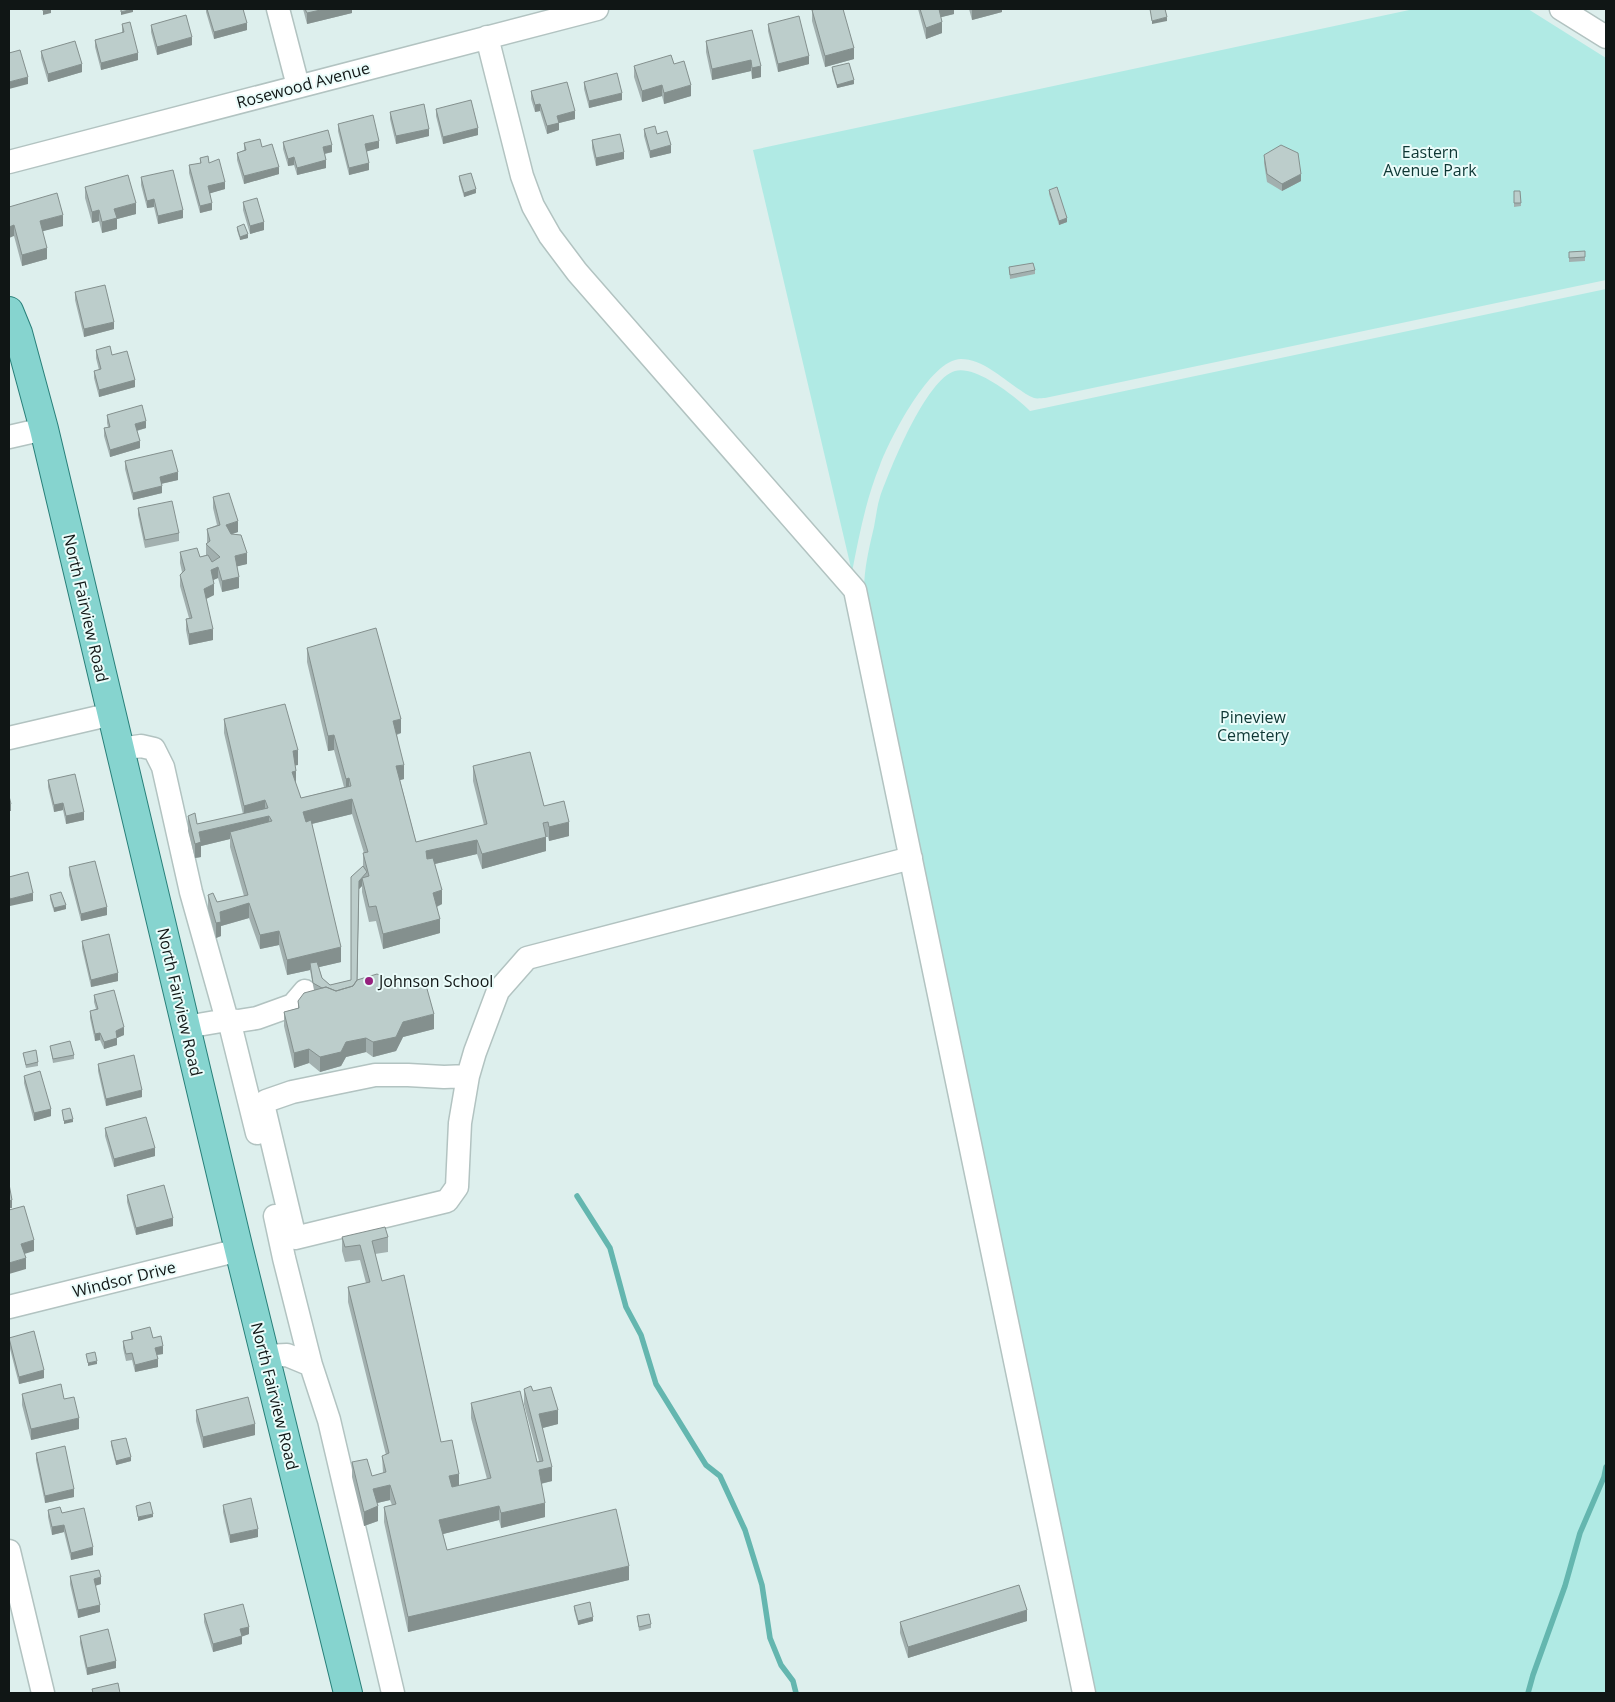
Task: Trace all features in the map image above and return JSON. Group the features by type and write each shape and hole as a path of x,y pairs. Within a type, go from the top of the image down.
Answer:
{"main road":[{"name":"North Fairview Road","path":"9,311 18,333 44,428 238,1250 348,1693"}],"street":[{"path":"278,9 298,86"},
{"name":"Rosewood Avenue","path":"9,162 597,9"},
{"path":"1561,9 1606,38"},
{"path":"487,37 522,176 533,206 550,236 577,272 855,590 1084,1693"},
{"path":"9,437 44,428"},
{"path":"9,738 112,714"},
{"path":"120,749 141,746 154,749 163,768 191,892 228,1020 266,1169 284,1258 311,1364 329,1420 393,1693"},
{"path":"468,1076 376,1076 292,1092 266,1100 264,1108 296,1238 448,1201 457,1188 460,1123 468,1076 498,990 527,958 912,858"},
{"path":"186,1027 228,1020 257,1018 293,1005 305,991"},
{"name":"Windsor Drive","path":"9,1307 238,1250"},
{"path":"265,1356 287,1355 311,1364"},
{"path":"9,1551 42,1693"}],"green space":[{"name":"Eastern Avenue Park","path":"1414,9 1528,9 1606,58 1606,280 1045,398 1030,396 991,369 976,362 961,359 949,362 924,386 902,420 885,453 867,504 852,572 753,150"},
{"name":"Pineview Cemetery","path":"1606,289 1606,1693 1093,1693 864,591 867,559 880,497 900,447 921,407 932,390 944,378 955,371 964,370 984,377 1006,391 1030,411"}],"building":[{"path":"121,9 133,9 121,12"},
{"path":"207,9 243,9 247,23 214,32"},
{"path":"305,9 325,9 307,13"},
{"path":"843,9 854,48 825,56 812,10"},
{"path":"920,9 939,9 942,22 926,28"},
{"path":"1150,9 1165,9 1167,17 1152,21"},
{"path":"186,15 192,37 157,47 151,25"},
{"path":"799,16 809,56 778,64 768,24"},
{"path":"130,22 138,53 101,63 95,40 124,32 122,24"},
{"path":"752,30 761,66 752,68 751,60 712,69 706,41"},
{"path":"75,41 82,64 48,74 41,51"},
{"path":"20,50 28,77 9,82 9,53"},
{"path":"671,55 674,64 684,61 691,85 664,93 662,85 642,91 634,66"},
{"path":"849,63 854,80 837,85 832,67"},
{"path":"617,73 622,93 589,101 584,82"},
{"path":"567,82 575,111 557,116 559,123 547,126 540,104 535,105 531,91"},
{"path":"471,100 478,128 443,137 436,109"},
{"path":"424,104 429,129 396,136 390,112"},
{"path":"373,115 379,141 365,144 369,163 349,168 338,124"},
{"path":"655,126 657,134 667,131 671,145 650,151 644,129"},
{"path":"328,130 332,145 323,147 326,160 297,168 294,157 288,159 283,142"},
{"path":"620,134 624,152 596,158 592,140"},
{"path":"260,139 262,147 272,144 279,167 244,176 237,153 246,150 244,143"},
{"path":"1281,145 1298,153 1301,174 1282,184 1267,174 1264,155"},
{"path":"208,156 209,163 219,159 225,182 208,186 212,203 200,206 189,165 201,163 200,158"},
{"path":"173,170 183,210 158,216 154,199 147,201 141,177"},
{"path":"471,173 476,189 464,193 459,176"},
{"path":"128,175 136,203 114,209 117,218 102,222 99,210 92,212 85,187"},
{"path":"1057,187 1067,218 1059,221 1049,190"},
{"path":"1514,191 1520,191 1521,203 1514,203"},
{"path":"57,193 63,215 40,221 47,248 22,255 14,225 9,227 9,207"},
{"path":"257,198 264,222 250,226 243,202"},
{"path":"244,224 248,234 240,237 237,227"},
{"path":"1585,251 1585,257 1569,258 1569,252"},
{"path":"1033,263 1035,270 1010,275 1009,267"},
{"path":"105,285 114,322 84,329 75,292"},
{"path":"110,346 112,355 127,351 135,380 99,390 94,371 101,369 96,350"},
{"path":"142,405 146,421 135,424 140,441 110,450 104,428 110,427 107,415"},
{"path":"172,450 178,472 160,477 162,486 133,493 125,461"},
{"path":"229,493 238,521 226,525 231,534 241,535 247,553 235,556 239,577 222,581 218,567 211,570 214,584 204,589 213,629 189,634 186,619 192,618 180,575 185,570 180,552 197,548 200,557 208,555 212,562 220,557 206,544 210,541 207,529 220,525 213,497"},
{"path":"172,501 179,533 145,540 138,508"},
{"path":"376,628 401,719 393,721 404,765 396,766 416,842 487,824 473,766 530,752 544,806 564,801 569,822 549,827 548,822 543,823 546,837 482,854 477,840 426,851 427,859 433,858 442,890 433,893 440,919 383,934 376,906 369,907 362,878 369,876 363,853 368,852 352,799 303,812 306,822 311,820 341,947 287,960 279,931 260,935 249,903 220,912 221,922 216,923 208,895 213,893 217,902 248,895 230,832 272,821 269,816 199,832 201,842 195,844 188,816 195,813 197,824 268,808 265,800 244,806 224,719 285,704 298,750 293,751 296,771 292,772 301,798 351,786 349,778 346,779 334,735 328,736 307,648"},
{"path":"75,774 84,812 66,816 63,803 54,805 48,780"},
{"path":"95,861 107,907 81,914 69,867"},
{"path":"363,866 367,872 359,881 357,980 353,986 336,991 326,987 322,988 313,983 310,963 317,962 322,978 330,985 351,980 351,877"},
{"path":"28,872 33,893 10,899 9,877"},
{"path":"61,892 66,905 54,908 50,895"},
{"path":"109,934 118,973 91,980 82,941"},
{"path":"377,974 397,983 424,978 434,1014 403,1022 396,1037 373,1042 366,1038 346,1042 341,1052 320,1057 309,1049 294,1053 284,1012 299,1008 298,1001 304,993 326,987 336,991 353,986 357,980"},
{"path":"114,990 124,1027 116,1031 117,1038 104,1042 100,1033 95,1034 90,1011 98,1009 94,995"},
{"path":"70,1041 74,1055 53,1059 50,1046"},
{"path":"36,1050 38,1062 26,1065 23,1053"},
{"path":"134,1055 142,1090 106,1099 98,1064"},
{"path":"40,1071 51,1109 34,1113 24,1076"},
{"path":"70,1108 73,1119 64,1121 62,1110"},
{"path":"146,1117 155,1148 114,1159 105,1128"},
{"path":"9,1184 12,1200 9,1201"},
{"path":"164,1185 173,1218 136,1228 127,1195"},
{"path":"24,1206 34,1240 21,1244 26,1258 9,1263 9,1210"},
{"path":"385,1227 388,1237 372,1241 382,1281 404,1275 441,1442 452,1440 459,1474 449,1476 452,1487 491,1478 471,1403 520,1391 537,1462 543,1461 524,1389 531,1386 533,1391 551,1387 558,1410 539,1414 552,1467 539,1470 545,1503 501,1513 499,1506 439,1520 447,1550 616,1509 629,1566 408,1617 384,1507 396,1504 390,1485 373,1489 378,1506 364,1512 352,1462 367,1459 372,1476 386,1472 382,1456 389,1453 348,1287 370,1282 360,1245 345,1247 342,1237"},
{"path":"150,1327 153,1338 161,1336 163,1346 155,1348 158,1359 135,1365 132,1353 126,1354 123,1341 133,1339 131,1332"},
{"path":"34,1331 44,1370 19,1377 9,1338"},
{"path":"95,1352 97,1361 88,1363 86,1354"},
{"path":"61,1384 64,1399 74,1397 79,1418 31,1429 22,1394"},
{"path":"248,1397 255,1424 203,1437 196,1410"},
{"path":"126,1438 131,1457 116,1461 111,1441"},
{"path":"65,1446 74,1489 45,1496 36,1453"},
{"path":"251,1498 258,1529 230,1535 223,1505"},
{"path":"150,1502 153,1514 138,1517 136,1506"},
{"path":"60,1507 62,1513 84,1508 93,1547 71,1553 64,1525 52,1527 48,1510"},
{"path":"99,1570 101,1577 94,1579 100,1605 78,1610 70,1576"},
{"path":"1019,1585 1027,1610 908,1647 900,1622"},
{"path":"590,1602 593,1617 578,1621 574,1606"},
{"path":"243,1604 249,1627 240,1629 242,1636 213,1644 204,1614"},
{"path":"649,1614 651,1624 639,1627 637,1616"},
{"path":"108,1629 116,1661 87,1668 80,1636"},
{"path":"118,1683 120,1693 93,1693 92,1689"}],"waterway":[{"path":"577,1196 610,1248 626,1307 641,1335 656,1384 706,1465 720,1476 745,1530 762,1585 770,1638 781,1665 793,1681 796,1693"},
{"path":"1528,1693 1565,1586 1580,1533 1604,1477 1606,1467"}],"place":[{"name":"Johnson School","path":"369,981"}]}
